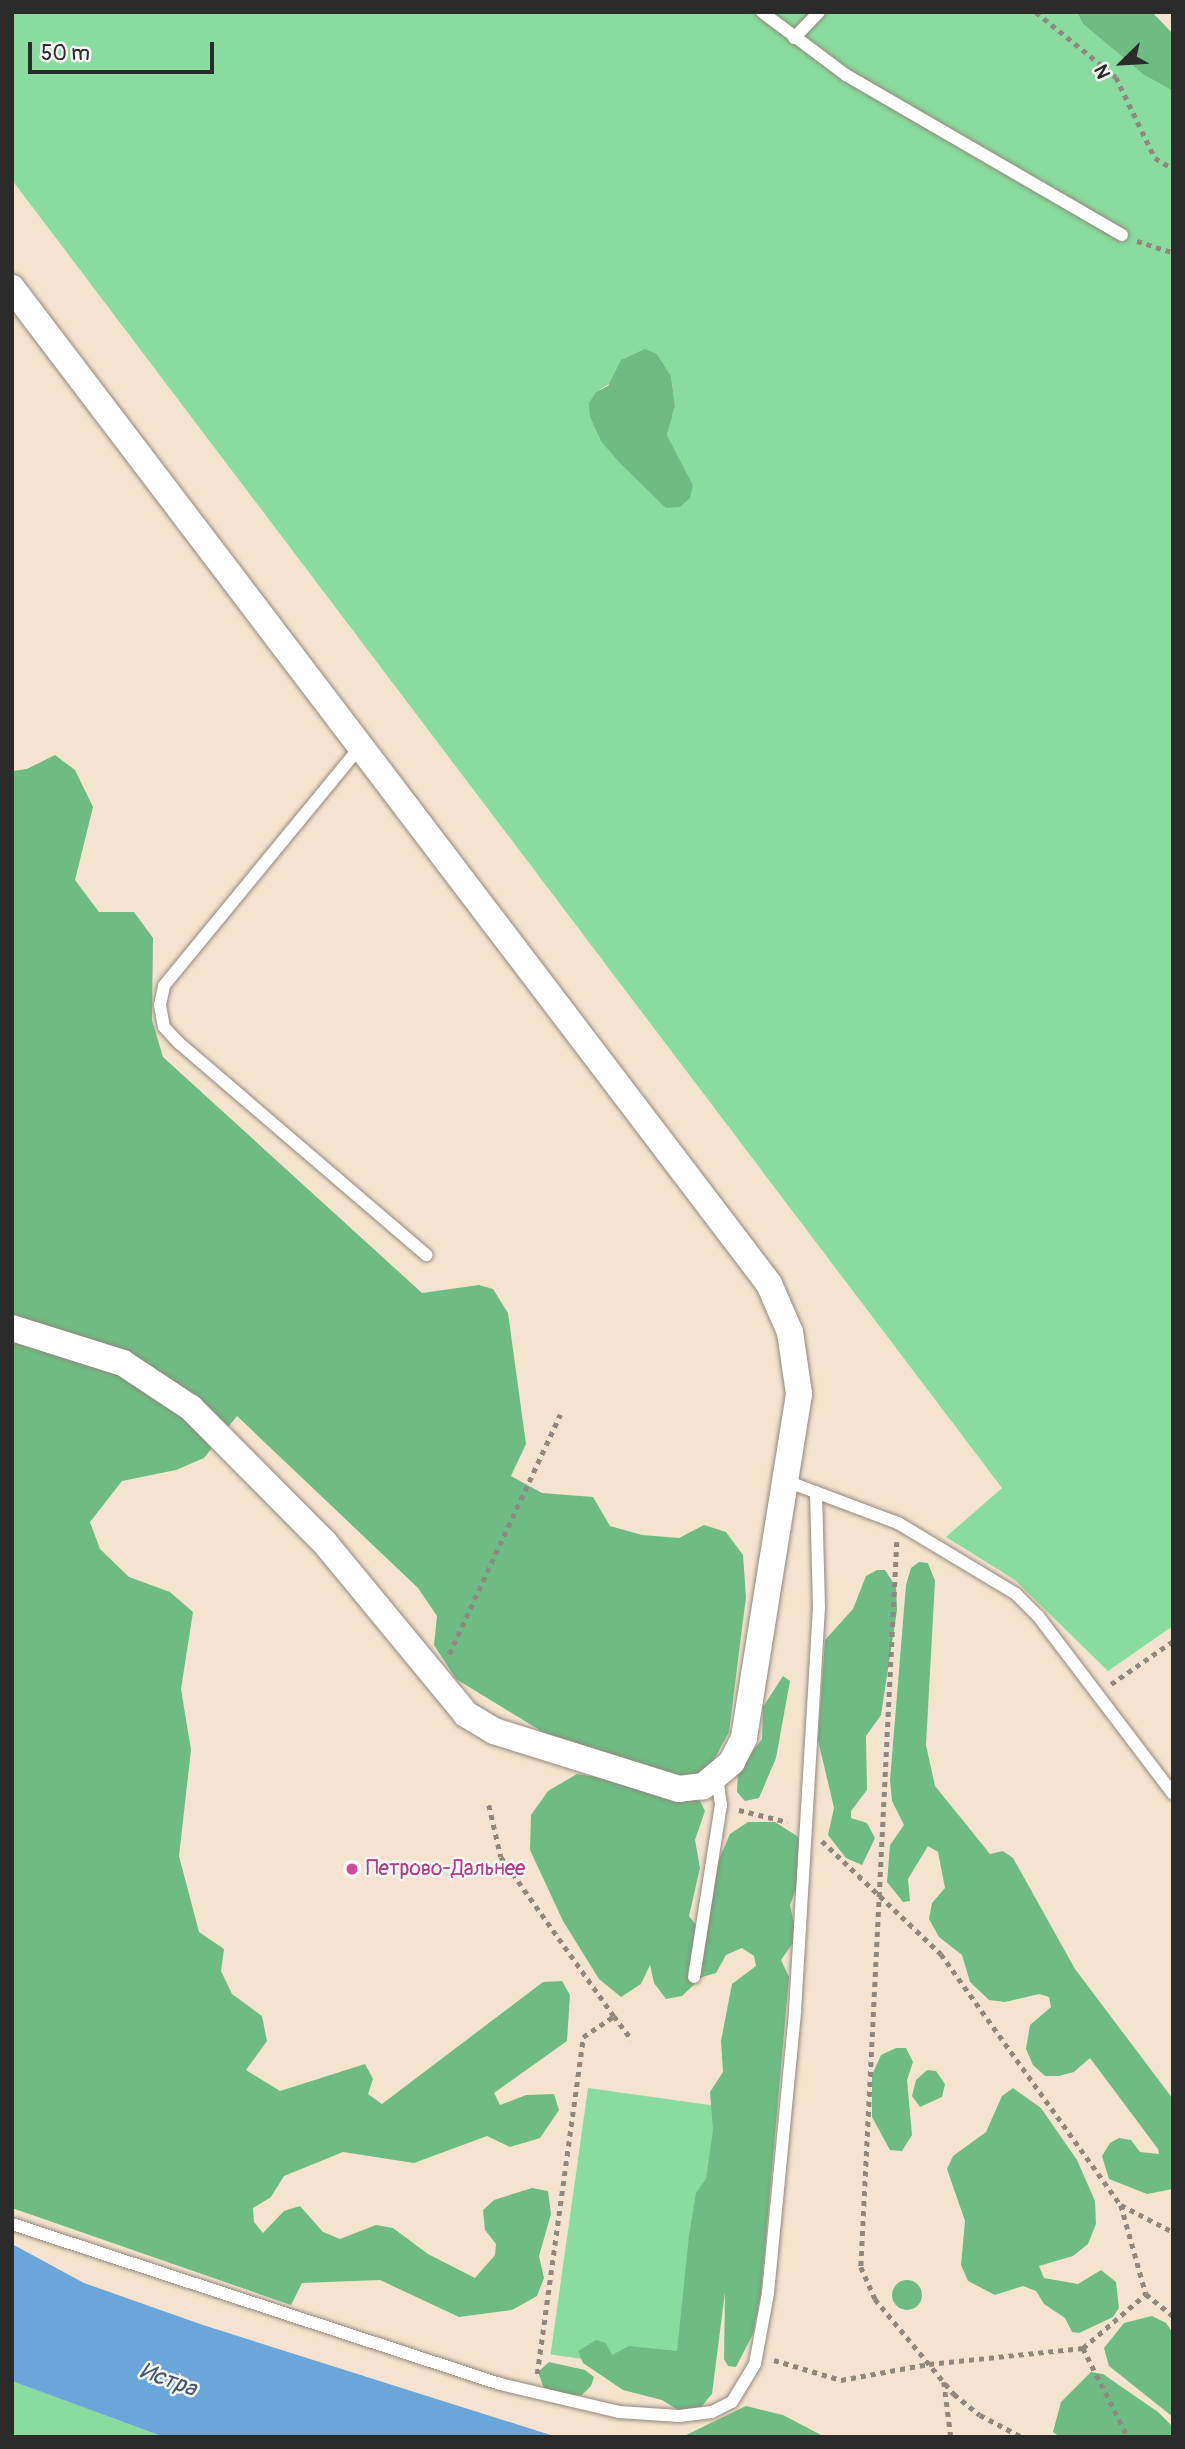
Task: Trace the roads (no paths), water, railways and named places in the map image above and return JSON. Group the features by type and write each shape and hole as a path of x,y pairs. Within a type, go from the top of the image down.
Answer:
{"street":[{"path":"12,288 769,1284 790,1332 797,1361 799,1394 744,1738 732,1762 717,1778 679,1789 494,1731 466,1714 433,1678 324,1542 191,1408 123,1363 12,1328"}],"lane":[{"path":"762,12 846,75 1122,235"},
{"path":"794,38 820,12"},
{"path":"360,747 164,986 160,1005 164,1027 179,1043 426,1255"},
{"path":"786,1480 898,1523 1016,1594 1173,1794"},
{"path":"12,2224 198,2288 534,2392 619,2412 679,2416 712,2412 743,2390 758,2348 771,2267 808,1827 819,1607 816,1492"},
{"path":"694,1978 721,1805 717,1778"}],"water":[{"name":"Истра","path":"12,2244 84,2283 203,2325 557,2437 164,2437 12,2381"}],"place":[{"name":"Петрово-Дальнее","path":"352,1869"}]}
